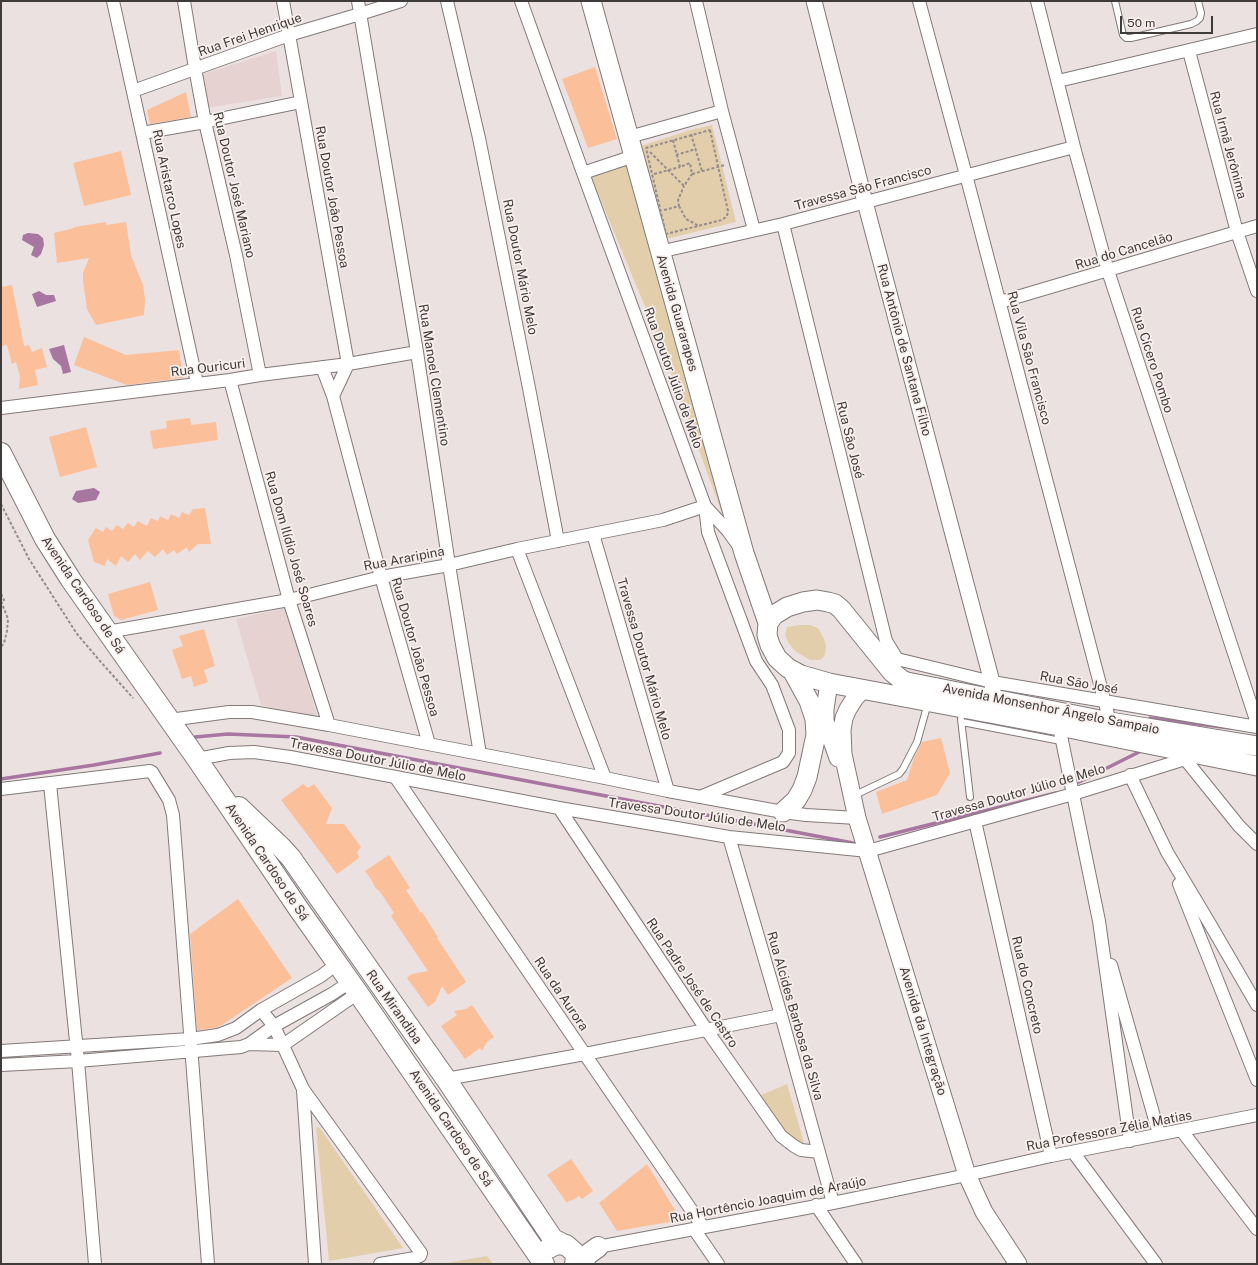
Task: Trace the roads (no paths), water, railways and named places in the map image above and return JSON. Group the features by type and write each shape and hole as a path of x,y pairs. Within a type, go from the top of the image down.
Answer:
{"highway":[{"name":"Avenida Cardoso de Sá","path":"1,453 46,539 71,580 197,759 544,1264"},
{"name":"Rua Mirandiba","path":"212,782 291,858 446,1079 553,1239 574,1258"},
{"path":"544,1264 543,1259 547,1249 551,1246 574,1258 587,1255 598,1247"}],"main road":[{"name":"Avenida Guararapes","path":"591,1 629,136 640,152 659,252 744,553 768,623 767,635 770,645 777,658 792,670"},
{"name":"Avenida Monsenhor Ângelo Sampaio","path":"768,623 774,615 793,605 817,600 828,602 835,604 841,609 864,636 895,665 902,680 907,682 993,691 1110,722 1257,746"},
{"name":"Avenida Monsenhor Ângelo Sampaio","path":"792,670 801,675 829,683 929,701 961,714 1183,755 1257,766"},
{"path":"783,812 796,800 802,790 807,776 816,735 815,719 809,701 792,670"},
{"name":"Avenida da Integração","path":"829,683 825,708 826,721 830,738 851,793"},
{"name":"Avenida da Integração","path":"863,689 848,709 844,718 842,730 843,754 857,818 967,1175 974,1193 992,1226 1018,1264"}],"street":[{"name":"Rua Aristarco Lopes","path":"113,1 197,383"},
{"name":"Rua Doutor José Mariano","path":"184,1 205,122 236,255 260,375"},
{"name":"Rua Doutor João Pessoa","path":"283,1 348,364"},
{"name":"Rua Manoel Clementino","path":"358,1 417,352 449,565 480,754"},
{"name":"Rua Frei Henrique","path":"133,91 289,35 401,1"},
{"name":"Rua Doutor Mário Melo","path":"447,1 479,138 528,381 558,541"},
{"name":"Rua Doutor Júlio de Melo","path":"522,1 583,173 705,506 708,532 756,660 772,685 789,730 789,753 783,762"},
{"path":"696,1 722,111 754,230"},
{"name":"Rua Antônio de Santana Filho","path":"814,1 993,691"},
{"name":"Rua Vila São Francisco","path":"919,1 1000,302 1110,722"},
{"name":"Rua Cícero Pombo","path":"1038,1 1074,146 1108,271 1257,723"},
{"path":"1058,81 1257,34"},
{"name":"Rua Irmã Jerônima","path":"1189,51 1237,232 1257,291"},
{"path":"142,133 302,102"},
{"path":"629,136 722,111"},
{"name":"Travessa São Francisco","path":"659,252 783,224 1074,146"},
{"path":"583,173 640,152"},
{"name":"Rua São José","path":"783,224 886,641 895,665"},
{"name":"Rua do Cancelão","path":"1000,302 1257,226"},
{"name":"Rua Ouricuri","path":"1,408 230,380 348,364 417,352"},
{"path":"333,396 348,364"},
{"name":"Rua Doutor João Pessoa","path":"322,367 333,396 381,577 428,744"},
{"name":"Rua Dom Ilídio José Soares","path":"230,380 289,600 329,725"},
{"name":"Rua Araripina","path":"107,632 289,600 381,577 449,565 517,549 663,520 705,506"},
{"path":"705,506 728,531 744,553"},
{"name":"Travessa Doutor Mário Melo","path":"593,534 668,791"},
{"path":"517,549 605,778"},
{"name":"Rua São José","path":"993,691 1105,702 1257,727"},
{"name":"Travessa Doutor Júlio de Melo","path":"169,720 229,712 252,712 329,725 783,812 857,818"},
{"path":"1060,733 1099,921 1159,1134"},
{"name":"Travessa Doutor Júlio de Melo","path":"197,759 229,753 254,752 290,757 559,808 729,837 868,851 1072,794 1130,775 1183,755"},
{"path":"1183,755 1239,826 1257,854"},
{"name":"Travessa Doutor Júlio de Melo","path":"700,797 783,762"},
{"path":"1,789 150,771 172,807 174,815 208,1264"},
{"path":"1130,775 1167,852 1257,1080"},
{"name":"Rua da Aurora","path":"396,778 584,1054 698,1228 718,1264"},
{"path":"50,784 78,1061 95,1264"},
{"name":"Rua Padre José de Castro","path":"559,808 706,1029 781,1136 801,1150 819,1152"},
{"name":"Rua do Concreto","path":"975,821 1051,1156"},
{"path":"1239,826 1257,844"},
{"name":"Rua Alcides Barbosa da Silva","path":"729,837 781,1015 832,1203"},
{"path":"1167,852 1257,1005"},
{"path":"1099,921 1130,1141"},
{"path":"1209,960 1226,952"},
{"path":"1,1051 211,1037 236,1028 262,1010 321,976 337,964"},
{"path":"249,1044 274,1026 332,994 354,987"},
{"path":"1,1065 78,1061 232,1048 249,1044 283,1045 354,987"},
{"path":"262,1010 274,1026 303,1089 421,1253 420,1256 415,1258 380,1264"},
{"path":"446,1079 584,1054 781,1015"},
{"path":"1118,1062 1138,1058"},
{"path":"303,1089 315,1264"},
{"name":"Rua Professora Zélia Matias","path":"967,1175 1051,1156 1257,1115"},
{"path":"1182,1131 1257,1230"},
{"path":"1073,1152 1156,1264"},
{"name":"Rua Hortêncio Joaquim de Araújo","path":"598,1247 832,1203 967,1175"},
{"path":"816,1205 856,1264"}],"lane":[{"path":"1115,1 1123,35 1126,38 1131,38 1191,24 1197,21 1200,18 1201,13 1198,1"},
{"path":"851,793 899,774 917,742 929,701"},
{"path":"961,714 970,797"}],"waterway":[{"path":"1150,718 1230,728"},
{"path":"195,737 228,734 296,737 853,843"},
{"path":"1079,782 1139,752"},
{"path":"1,779 160,753"},
{"path":"880,837 1056,793"}]}
